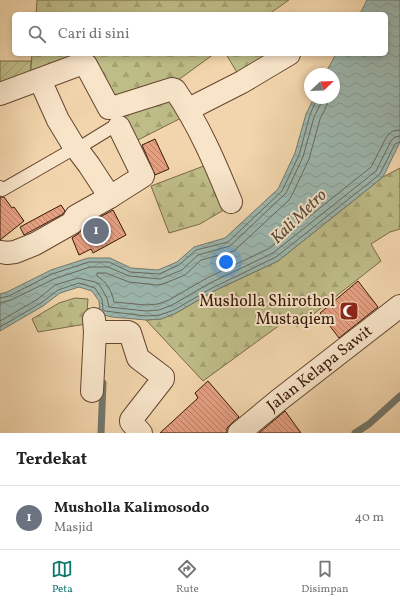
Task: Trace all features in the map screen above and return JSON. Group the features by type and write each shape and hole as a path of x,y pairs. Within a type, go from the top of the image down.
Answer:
{"street":[{"path":"189,109 242,82 286,56"},
{"path":"0,94 40,80 78,64 86,65 108,108 172,89 175,90 189,109 204,138 231,202"},
{"path":"40,80 58,120 110,197"},
{"path":"0,252 15,252 35,244 72,222 76,216 110,197 142,176 119,127"},
{"name":"Jalan Kelapa Sawit","path":"239,433 400,306"},
{"path":"92,391 94,326 117,333 130,333 138,358 164,378 131,420 131,422 141,433"}],"lane":[{"path":"0,187 2,190 116,125 119,127"}],"green space":[{"path":"37,0 289,0 272,12 36,12"},
{"path":"32,56 211,56 174,83 115,103 88,60 30,79"},
{"path":"227,56 273,56 239,76"},
{"path":"0,61 31,61 30,79 0,89"},
{"path":"170,94 187,115 134,142 114,112"},
{"path":"209,164 227,208 200,224 169,233 151,186"},
{"path":"400,168 400,229 390,232 371,244 381,261 297,327 288,319 203,381 146,320 161,319 176,313 214,291 278,261 383,177"},
{"path":"75,298 88,299 86,324 38,332 32,319 59,303"}],"water":[{"name":"Kali Metro","path":"367,0 400,0 400,142 383,177 278,261 214,291 176,313 161,319 146,320 112,317 100,314 99,301 92,291 79,287 60,293 43,306 0,331 0,294 51,270 88,258 110,258 131,268 158,270 177,262 194,247 225,238 278,189 295,153 306,114 311,104 340,104 340,68 328,68 335,56 388,56 388,12 361,12"}],"building":[{"path":"155,139 169,169 155,175 142,145"},
{"path":"0,197 4,197 12,208 14,207 24,221 0,240"},
{"path":"61,205 65,211 63,214 24,235 20,227"},
{"path":"113,210 126,235 93,253 91,249 79,255 72,238 78,234 85,225"},
{"name":"Musholla Shirothol Mustaqiem","path":"358,281 378,307 339,338 320,313"},
{"path":"208,381 239,417 227,428 227,433 160,433 198,398 195,393"},
{"path":"285,411 301,433 259,433"}],"waterway":[{"path":"101,433 103,383"},
{"path":"355,433 369,424 400,396"}],"place":[{"name":"Musholla Kalimosodo","path":"96,231"},
{"name":"Musholla Shirothol Mustaqiem","path":"349,311"}]}
